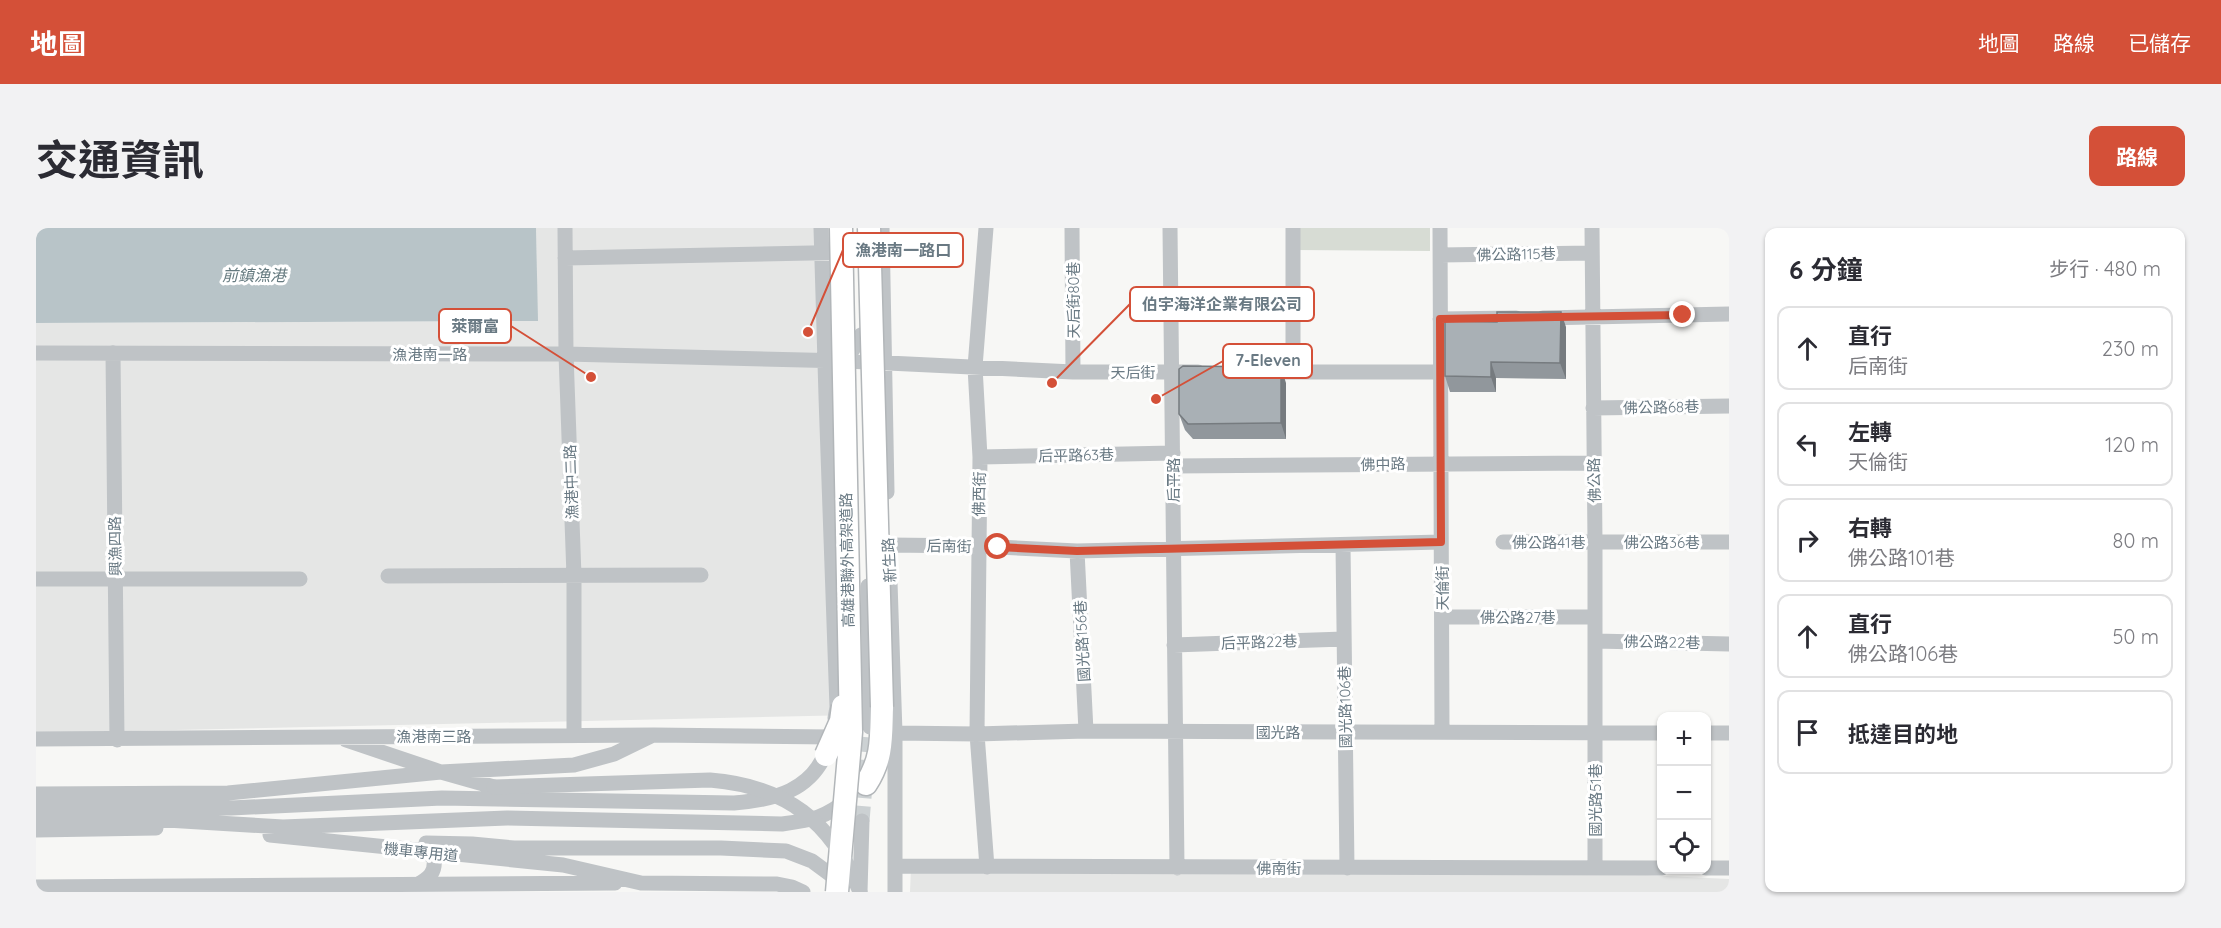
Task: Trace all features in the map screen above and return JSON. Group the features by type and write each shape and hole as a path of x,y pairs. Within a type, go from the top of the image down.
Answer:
{"highway":[{"path":"829,746 841,721 843,708 831,228"},
{"name":"高雄港聯外高架道路","path":"837,892 851,732 841,228"},
{"name":"高雄港聯外高架道路","path":"846,892 859,732 850,228"},
{"path":"866,784 877,766 882,707 869,228"}],"street":[{"name":"漁港中二路","path":"565,228 566,354 574,576 574,735"},
{"path":"36,806 231,808 442,798 734,803 761,801 789,792 804,783 816,770 829,746 837,707 821,228"},
{"name":"新生路","path":"860,228 861,334 865,362 870,727"},
{"name":"新生路","path":"882,228 888,545 895,733 895,892"},
{"name":"佛西街","path":"986,228 975,367 980,456 977,734 987,867"},
{"name":"天后街80巷","path":"1072,228 1073,372"},
{"name":"后平路","path":"1170,228 1177,868"},
{"path":"1293,228 1293,372"},
{"name":"天倫街","path":"1440,228 1442,732"},
{"name":"佛公路","path":"1592,228 1596,733"},
{"path":"565,258 860,252"},
{"name":"佛公路115巷","path":"1440,255 1592,253"},
{"path":"1440,319 1729,314"},
{"name":"新生路","path":"826,397 861,334"},
{"name":"漁港南一路","path":"36,353 566,354 825,361"},
{"name":"興漁四路","path":"113,353 117,740"},
{"name":"天后街","path":"825,361 1073,372 1216,372"},
{"path":"1249,372 1440,372"},
{"name":"佛公路68巷","path":"1593,408 1729,406"},
{"name":"后平路63巷","path":"980,456 1173,459"},
{"name":"佛中路","path":"1173,459 1593,463"},
{"name":"后南街","path":"888,545 978,546 1077,551 1441,542"},
{"name":"佛公路41巷","path":"1503,542 1595,542"},
{"name":"佛公路36巷","path":"1595,542 1729,542"},
{"name":"國光路106巷","path":"1343,545 1347,868"},
{"name":"國光路156巷","path":"1077,551 1086,731"},
{"path":"388,576 701,574"},
{"path":"36,579 300,579"},
{"name":"佛公路27巷","path":"1442,617 1595,616"},
{"name":"后平路22巷","path":"1174,645 1344,639"},
{"name":"佛公路22巷","path":"1595,641 1729,644"},
{"name":"國光路","path":"895,733 977,734 1086,731 1657,733"},
{"path":"36,819 134,818 283,827 507,818 782,824 816,819 838,808 866,784 888,751 895,733"},
{"name":"國光路51巷","path":"1595,867 1596,733"},
{"path":"1711,733 1729,733"},
{"path":"36,794 228,793 441,772 574,765 614,754 654,735"},
{"name":"漁港南三路","path":"36,739 654,735 829,746"},
{"path":"334,736 441,772 494,787"},
{"path":"442,798 494,787 710,780 737,782 762,789 808,815 838,850 853,874 860,892"},
{"path":"860,892 862,821"},
{"path":"283,827 353,842 472,844 514,848 721,848 786,851 800,855 824,869 846,892"},
{"name":"機車專用道","path":"36,830 170,828 260,834 563,866 640,883 777,884 803,892"},
{"path":"417,885 429,878 435,866 434,858 426,852"},
{"name":"佛南街","path":"896,866 1657,868"},
{"path":"1711,868 1729,868"},
{"path":"36,888 640,883"}],"shaded area":[{"path":"536,228 845,228 855,715 36,733 36,323 537,321"},
{"path":"1295,228 1430,228 1430,251 1296,250"},
{"path":"911,868 1561,871 1729,879 1729,892 910,892"}],"water":[{"name":"前鎮漁港","path":"36,228 536,228 538,321 36,323"}],"building":[{"path":"1497,312 1561,312 1560,363 1491,362 1491,377 1445,376 1445,321 1497,322"},
{"path":"1183,366 1281,367 1281,423 1188,424 1179,414 1179,369"}],"tunnel":[{"path":"862,821 870,727"}],"place":[{"name":"漁港南一路口","path":"808,332"},
{"name":"萊爾富","path":"591,377"},
{"name":"伯宇海洋企業有限公司","path":"1052,383"},
{"name":"7-Eleven","path":"1156,399"}],"route":[{"path":"998,547 1077,551 1174,550 1441,542 1440,319 1683,315"}]}
